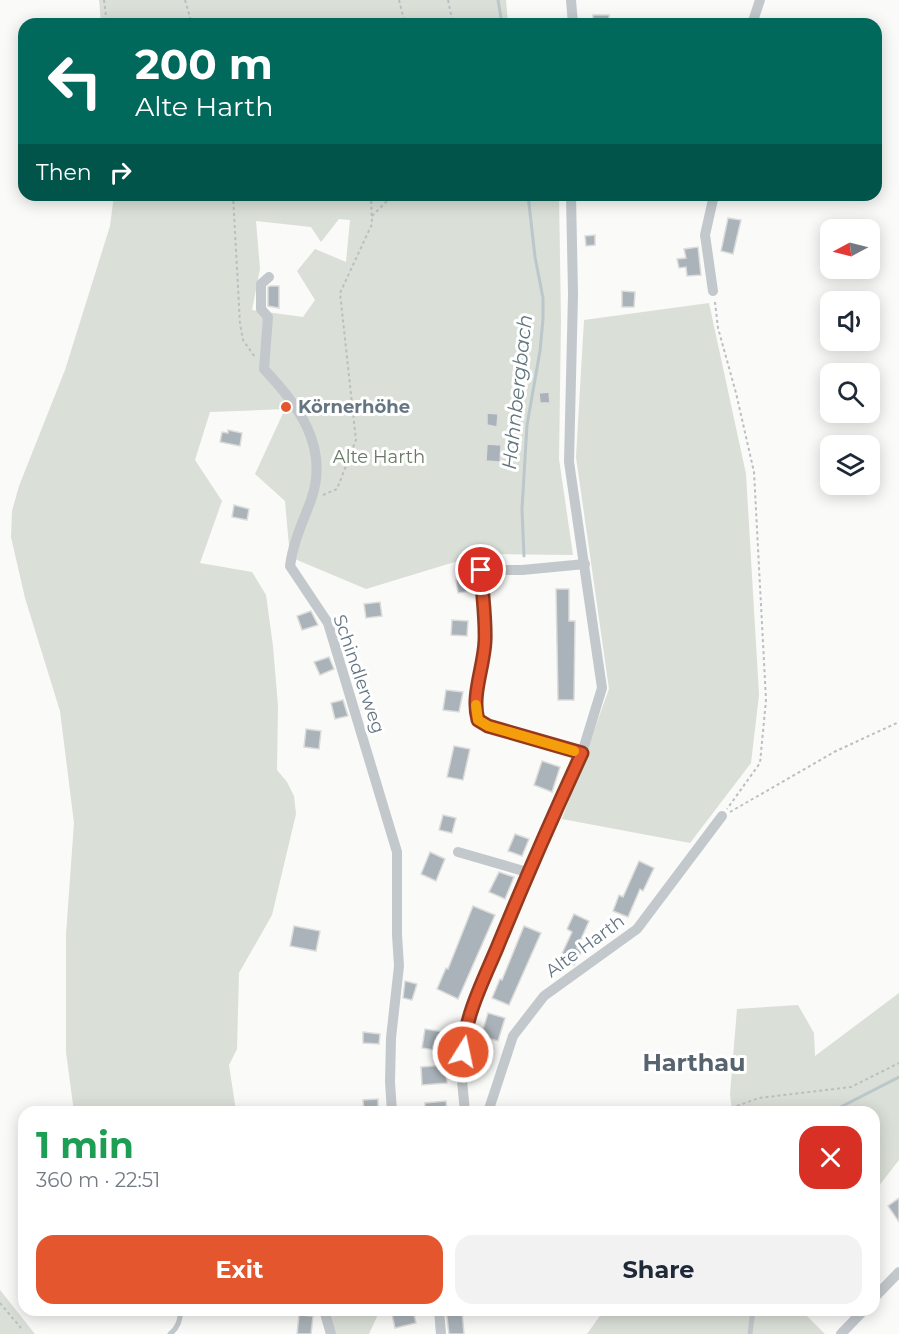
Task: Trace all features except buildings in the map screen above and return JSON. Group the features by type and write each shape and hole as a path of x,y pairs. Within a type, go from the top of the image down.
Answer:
{"street":[{"path":"571,0 572,18"},
{"path":"754,18 760,0"},
{"path":"464,1106 461,1070 464,1034 527,872 582,753 602,688 569,462 573,294 571,201"},
{"path":"713,201 705,235 713,291"},
{"path":"264,369 268,318 261,309 261,284 269,277"},
{"name":"Schindlerweg","path":"264,369 302,414 316,454 317,476 312,499 292,551 290,566 328,623 397,852 396,935 399,966 391,1038 392,1106"},
{"path":"582,753 488,726 478,720 476,712 485,642 481,570 522,570 585,564"},
{"name":"Alte Harth","path":"490,1106 513,1036 543,996 637,929 722,816"},
{"path":"458,852 527,872"},
{"path":"880,1292 899,1272"},
{"path":"326,1316 331,1334"},
{"path":"439,1316 441,1334"},
{"path":"841,1334 858,1316"}],"lane":[{"path":"170,1334 175,1330 180,1316"},
{"path":"750,1334 752,1316"}],"path":[{"path":"104,0 106,18"},
{"path":"185,0 190,18"},
{"path":"399,0 404,18"},
{"path":"448,0 452,18"},
{"path":"233,201 240,324 243,340 264,369"},
{"path":"312,499 337,489 356,440 340,293 372,224 371,201"},
{"path":"372,216 387,201"},
{"path":"713,291 718,328 754,472 766,700 760,763 722,816"},
{"path":"722,816 834,752 899,722"},
{"path":"737,1106 759,1098 851,1087 899,1063"},
{"path":"0,1303 21,1328"}],"green space":[{"path":"99,0 506,0 508,18 100,18"},
{"path":"113,201 559,201 561,321 559,459 573,555 481,554 366,589 290,557 285,501 255,474 285,409 210,412 195,460 222,501 200,563 252,572 266,595 278,706 277,770 287,782 294,796 296,814 272,915 239,973 237,1049 229,1065 235,1106 73,1106 66,1052 66,934 74,823 60,711 25,598 11,537 12,511 19,486 65,370 110,226","holes":["339,219 350,220 346,262 315,249 297,271 315,300 303,317 252,310 260,269 256,221 311,227 321,242"]},
{"path":"709,303 746,474 759,695 751,763 690,843 562,819 609,689 576,457 584,320"},
{"path":"899,993 899,1160 880,1185 880,1106 731,1106 730,1094 737,1009 798,1005 814,1033 815,1056"},
{"path":"0,1290 18,1313 18,1316 21,1316 35,1334 0,1334"},
{"path":"330,1316 377,1316 369,1334 336,1334"},
{"path":"600,1316 807,1316 825,1334 587,1334"}],"waterway":[{"name":"Hahnbergbach","path":"498,0 501,18"},
{"name":"Hahnbergbach","path":"524,556 522,509 527,425 540,351 543,319 543,298 535,257 529,201"},
{"path":"843,1106 899,1077"}],"slow traffic":[{"path":"476,705 478,720 488,726 574,751"}],"place":[{"name":"Körnerhöhe","path":"286,407"}],"district":[{"name":"Harthau","path":"694,1062"}],"route":[{"path":"463,1052 464,1034 528,869 582,753 488,726 478,720 476,702 485,642 481,570"}]}
